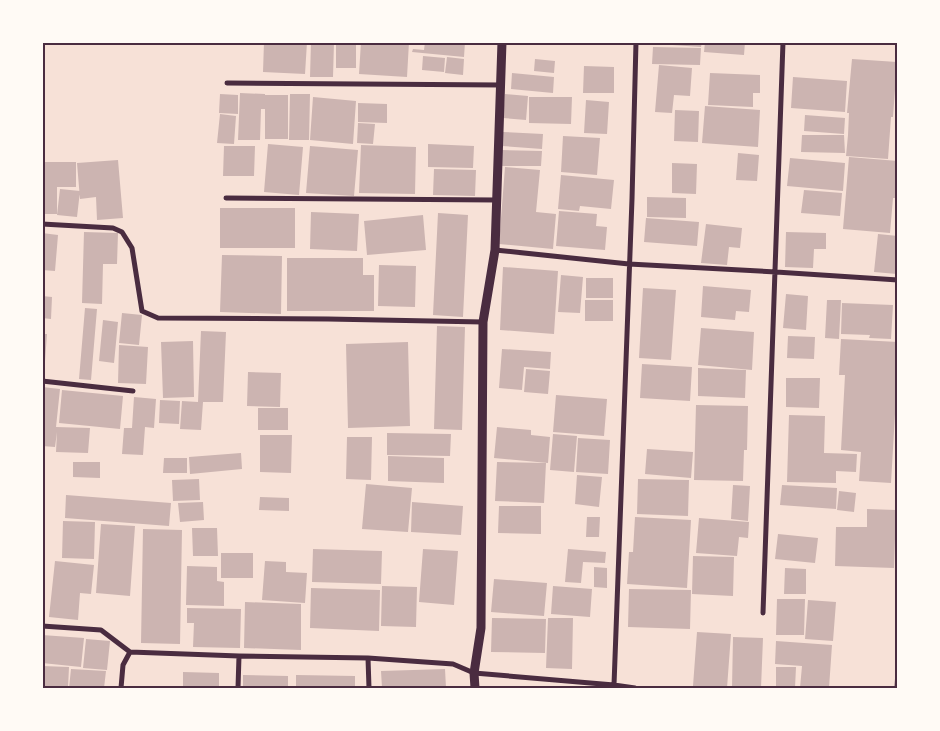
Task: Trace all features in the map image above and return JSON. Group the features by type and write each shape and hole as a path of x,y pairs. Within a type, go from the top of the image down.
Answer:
{"street":[{"path":"475,688 474,673 481,628 483,322 495,250 502,42"},
{"path":"614,685 636,42"},
{"path":"763,613 783,42"},
{"path":"227,83 501,86"},
{"path":"226,198 496,200"},
{"path":"42,224 113,228 122,232 132,248 142,311 158,318 483,322"},
{"path":"495,250 629,264 898,280"},
{"path":"42,381 133,391"},
{"path":"42,626 101,630 130,652 368,658 453,664 474,673 634,688"},
{"path":"121,688 123,665 130,652"},
{"path":"238,688 239,656"},
{"path":"368,658 369,688"},
{"path":"897,688 898,670"}],"building":[{"path":"264,42 307,42 305,74 263,72"},
{"path":"311,42 334,42 333,77 310,77"},
{"path":"336,42 356,42 356,68 336,68"},
{"path":"361,42 409,42 407,77 359,74"},
{"path":"425,42 465,42 464,57 412,52 413,49 424,50"},
{"path":"658,42 702,42 701,47 658,44"},
{"path":"705,42 745,42 744,55 704,52"},
{"path":"883,42 898,42 898,45 882,44"},
{"path":"653,47 701,48 700,65 652,64"},
{"path":"423,56 445,58 444,72 422,70"},
{"path":"447,57 464,59 463,75 445,73"},
{"path":"535,59 555,61 554,73 534,71"},
{"path":"852,59 897,62 888,159 846,156 849,113 847,113"},
{"path":"659,65 692,68 690,96 674,95 672,113 655,112"},
{"path":"584,66 614,67 614,93 583,93"},
{"path":"512,73 554,77 553,93 511,89"},
{"path":"710,73 760,75 760,93 753,93 753,107 708,105"},
{"path":"793,77 847,81 845,112 791,108"},
{"path":"240,93 288,95 288,139 265,139 265,109 261,109 260,140 238,140"},
{"path":"220,94 238,95 238,114 219,113"},
{"path":"290,94 310,94 309,140 289,140"},
{"path":"505,94 528,96 526,120 503,118"},
{"path":"313,97 356,101 353,144 310,140"},
{"path":"529,97 572,97 571,124 529,123"},
{"path":"586,100 609,102 607,134 584,133"},
{"path":"358,103 387,104 387,123 358,122"},
{"path":"705,106 760,110 758,147 702,143"},
{"path":"675,110 699,111 698,142 674,141"},
{"path":"220,114 236,116 234,144 217,143"},
{"path":"805,115 845,118 844,134 804,131"},
{"path":"358,123 375,124 373,144 357,143"},
{"path":"503,132 543,134 542,149 502,146"},
{"path":"802,135 844,135 845,153 801,152"},
{"path":"563,136 600,138 597,175 561,172"},
{"path":"268,144 303,147 299,195 264,192"},
{"path":"428,144 474,146 473,168 428,167"},
{"path":"361,145 416,147 415,194 359,193"},
{"path":"224,146 255,146 254,176 223,176"},
{"path":"310,146 358,150 354,196 306,193"},
{"path":"502,150 542,151 541,166 502,166"},
{"path":"738,153 759,155 757,181 736,180"},
{"path":"849,157 898,161 898,198 893,198 890,233 843,229"},
{"path":"790,158 845,163 843,191 787,186"},
{"path":"118,160 123,218 97,220 96,197 80,199 77,163"},
{"path":"42,162 76,162 76,187 57,187 57,214 42,214"},
{"path":"672,163 697,164 696,194 672,193"},
{"path":"505,167 540,170 536,212 556,214 553,249 499,244"},
{"path":"434,169 476,170 475,196 433,195"},
{"path":"561,175 614,180 611,209 580,206 579,211 558,209"},
{"path":"60,189 80,191 77,217 57,215"},
{"path":"804,190 842,193 840,216 801,213"},
{"path":"647,197 686,198 686,218 647,217"},
{"path":"220,208 295,208 295,248 220,248"},
{"path":"559,211 597,214 596,226 607,227 605,250 556,246"},
{"path":"311,212 359,214 357,251 310,249"},
{"path":"438,213 468,215 463,317 433,315"},
{"path":"423,215 426,250 367,255 364,221"},
{"path":"646,218 699,222 697,246 644,242"},
{"path":"706,224 742,228 740,248 729,247 727,265 701,263"},
{"path":"84,232 118,233 117,264 103,264 102,304 82,303"},
{"path":"786,232 826,233 826,249 814,249 813,268 785,267"},
{"path":"42,233 58,235 55,271 42,270"},
{"path":"878,234 898,236 897,274 874,272"},
{"path":"222,255 282,256 281,314 220,312"},
{"path":"287,258 363,258 363,275 374,275 374,311 287,311"},
{"path":"379,265 416,266 415,307 378,306"},
{"path":"503,267 558,271 554,334 500,330"},
{"path":"561,275 583,277 580,313 558,312"},
{"path":"586,278 613,278 613,298 586,298"},
{"path":"703,286 751,290 749,312 736,311 735,320 701,317"},
{"path":"643,288 676,290 671,360 639,358"},
{"path":"786,294 808,296 806,330 783,328"},
{"path":"42,296 52,297 51,319 42,318"},
{"path":"585,300 613,300 613,321 585,321"},
{"path":"827,300 841,300 839,339 825,338"},
{"path":"842,303 893,305 891,339 869,338 870,335 841,334"},
{"path":"85,308 97,309 91,380 79,379"},
{"path":"122,313 142,315 139,345 119,343"},
{"path":"103,320 118,322 114,363 99,361"},
{"path":"437,326 465,327 462,430 434,429"},
{"path":"701,328 754,332 752,370 698,365"},
{"path":"201,331 226,332 223,402 203,402 201,430 180,429 182,401 198,402"},
{"path":"42,334 47,334 44,375 42,375"},
{"path":"788,336 815,337 814,359 787,358"},
{"path":"841,339 898,342 891,483 859,481 861,452 841,450 845,375 839,375"},
{"path":"193,341 194,397 163,398 161,342"},
{"path":"408,342 410,426 348,428 346,344"},
{"path":"119,345 148,347 146,384 118,383"},
{"path":"502,349 551,352 550,369 524,367 522,390 499,388"},
{"path":"642,364 692,367 690,401 640,398"},
{"path":"698,368 746,370 745,398 698,396"},
{"path":"526,369 550,371 548,394 524,392"},
{"path":"248,372 281,373 280,407 247,406"},
{"path":"786,378 820,378 819,408 786,407"},
{"path":"42,387 60,389 56,427 90,428 88,453 56,452 57,432 55,447 42,446"},
{"path":"62,390 123,396 120,429 59,423"},
{"path":"556,395 607,399 604,436 553,432"},
{"path":"134,397 156,399 154,428 145,427 143,455 122,454 124,428 132,428"},
{"path":"160,400 180,401 179,424 159,423"},
{"path":"696,405 748,406 747,450 744,450 743,481 694,480"},
{"path":"258,408 288,408 288,430 258,430"},
{"path":"789,415 825,416 824,453 857,454 856,472 836,471 836,483 787,482"},
{"path":"497,427 531,430 531,435 550,437 548,463 494,458"},
{"path":"387,433 451,434 450,456 387,455"},
{"path":"553,434 577,436 574,472 550,470"},
{"path":"260,435 292,435 291,473 260,472"},
{"path":"347,437 372,437 371,480 346,479"},
{"path":"578,438 610,440 608,474 576,472"},
{"path":"647,449 693,452 691,478 645,474"},
{"path":"241,453 242,469 190,474 189,457"},
{"path":"388,456 444,458 444,483 388,481"},
{"path":"164,458 187,458 187,473 163,473"},
{"path":"73,462 100,462 100,478 73,477"},
{"path":"497,462 546,463 544,503 495,501"},
{"path":"577,475 602,477 599,507 575,504"},
{"path":"199,479 200,500 173,501 172,480"},
{"path":"638,479 689,480 688,516 637,514"},
{"path":"366,484 412,488 408,532 362,529"},
{"path":"733,485 750,486 748,521 731,519"},
{"path":"782,485 837,488 836,509 780,505"},
{"path":"839,491 856,493 854,512 837,510"},
{"path":"66,495 171,503 169,526 65,518"},
{"path":"260,497 289,498 289,511 259,510"},
{"path":"203,502 204,520 180,522 178,503"},
{"path":"412,502 463,506 461,535 411,532"},
{"path":"499,506 541,506 541,534 498,533"},
{"path":"867,509 896,510 894,568 835,566 836,527 867,527"},
{"path":"587,517 600,517 599,537 586,537"},
{"path":"635,517 691,520 687,588 627,584 629,552 633,552"},
{"path":"699,518 749,522 748,538 739,537 737,556 696,553"},
{"path":"63,521 95,522 94,559 62,558"},
{"path":"101,524 135,526 130,596 96,593"},
{"path":"192,528 217,528 218,556 193,556"},
{"path":"143,529 182,530 180,644 141,643"},
{"path":"778,534 818,538 815,563 775,559"},
{"path":"313,549 382,551 381,584 312,582"},
{"path":"423,549 458,551 454,605 419,602"},
{"path":"568,549 606,552 605,563 583,562 581,583 565,582"},
{"path":"221,553 253,553 253,578 221,578"},
{"path":"693,556 734,557 733,596 692,594"},
{"path":"55,561 94,565 91,594 80,593 78,620 49,617"},
{"path":"265,561 286,562 286,572 307,573 305,603 262,600"},
{"path":"187,566 217,567 217,581 224,582 224,606 186,605"},
{"path":"594,567 607,568 607,588 594,587"},
{"path":"785,568 806,569 806,594 784,594"},
{"path":"494,579 547,583 544,616 491,612"},
{"path":"382,586 417,587 416,627 381,626"},
{"path":"553,586 592,589 590,617 551,614"},
{"path":"311,588 380,590 379,631 310,628"},
{"path":"629,589 691,590 690,629 628,627"},
{"path":"777,599 805,599 804,635 776,635"},
{"path":"808,600 836,602 833,641 805,639"},
{"path":"245,602 301,604 301,650 244,648"},
{"path":"187,608 241,609 240,648 193,647 194,623 187,623"},
{"path":"492,618 546,619 545,653 491,652"},
{"path":"548,618 573,618 572,669 546,668"},
{"path":"697,632 731,634 727,688 693,686"},
{"path":"42,635 84,638 81,667 42,663"},
{"path":"733,637 763,638 761,688 732,688"},
{"path":"86,639 110,641 107,670 83,668"},
{"path":"776,641 832,645 829,688 800,688 802,666 775,664"},
{"path":"42,666 69,667 68,688 42,688"},
{"path":"776,667 796,667 795,688 776,688"},
{"path":"71,669 106,671 104,688 69,688"},
{"path":"445,669 446,688 382,688 381,671"},
{"path":"183,672 219,673 219,688 183,688"},
{"path":"243,675 288,676 288,688 243,688"},
{"path":"296,675 355,676 355,688 296,688"}]}
